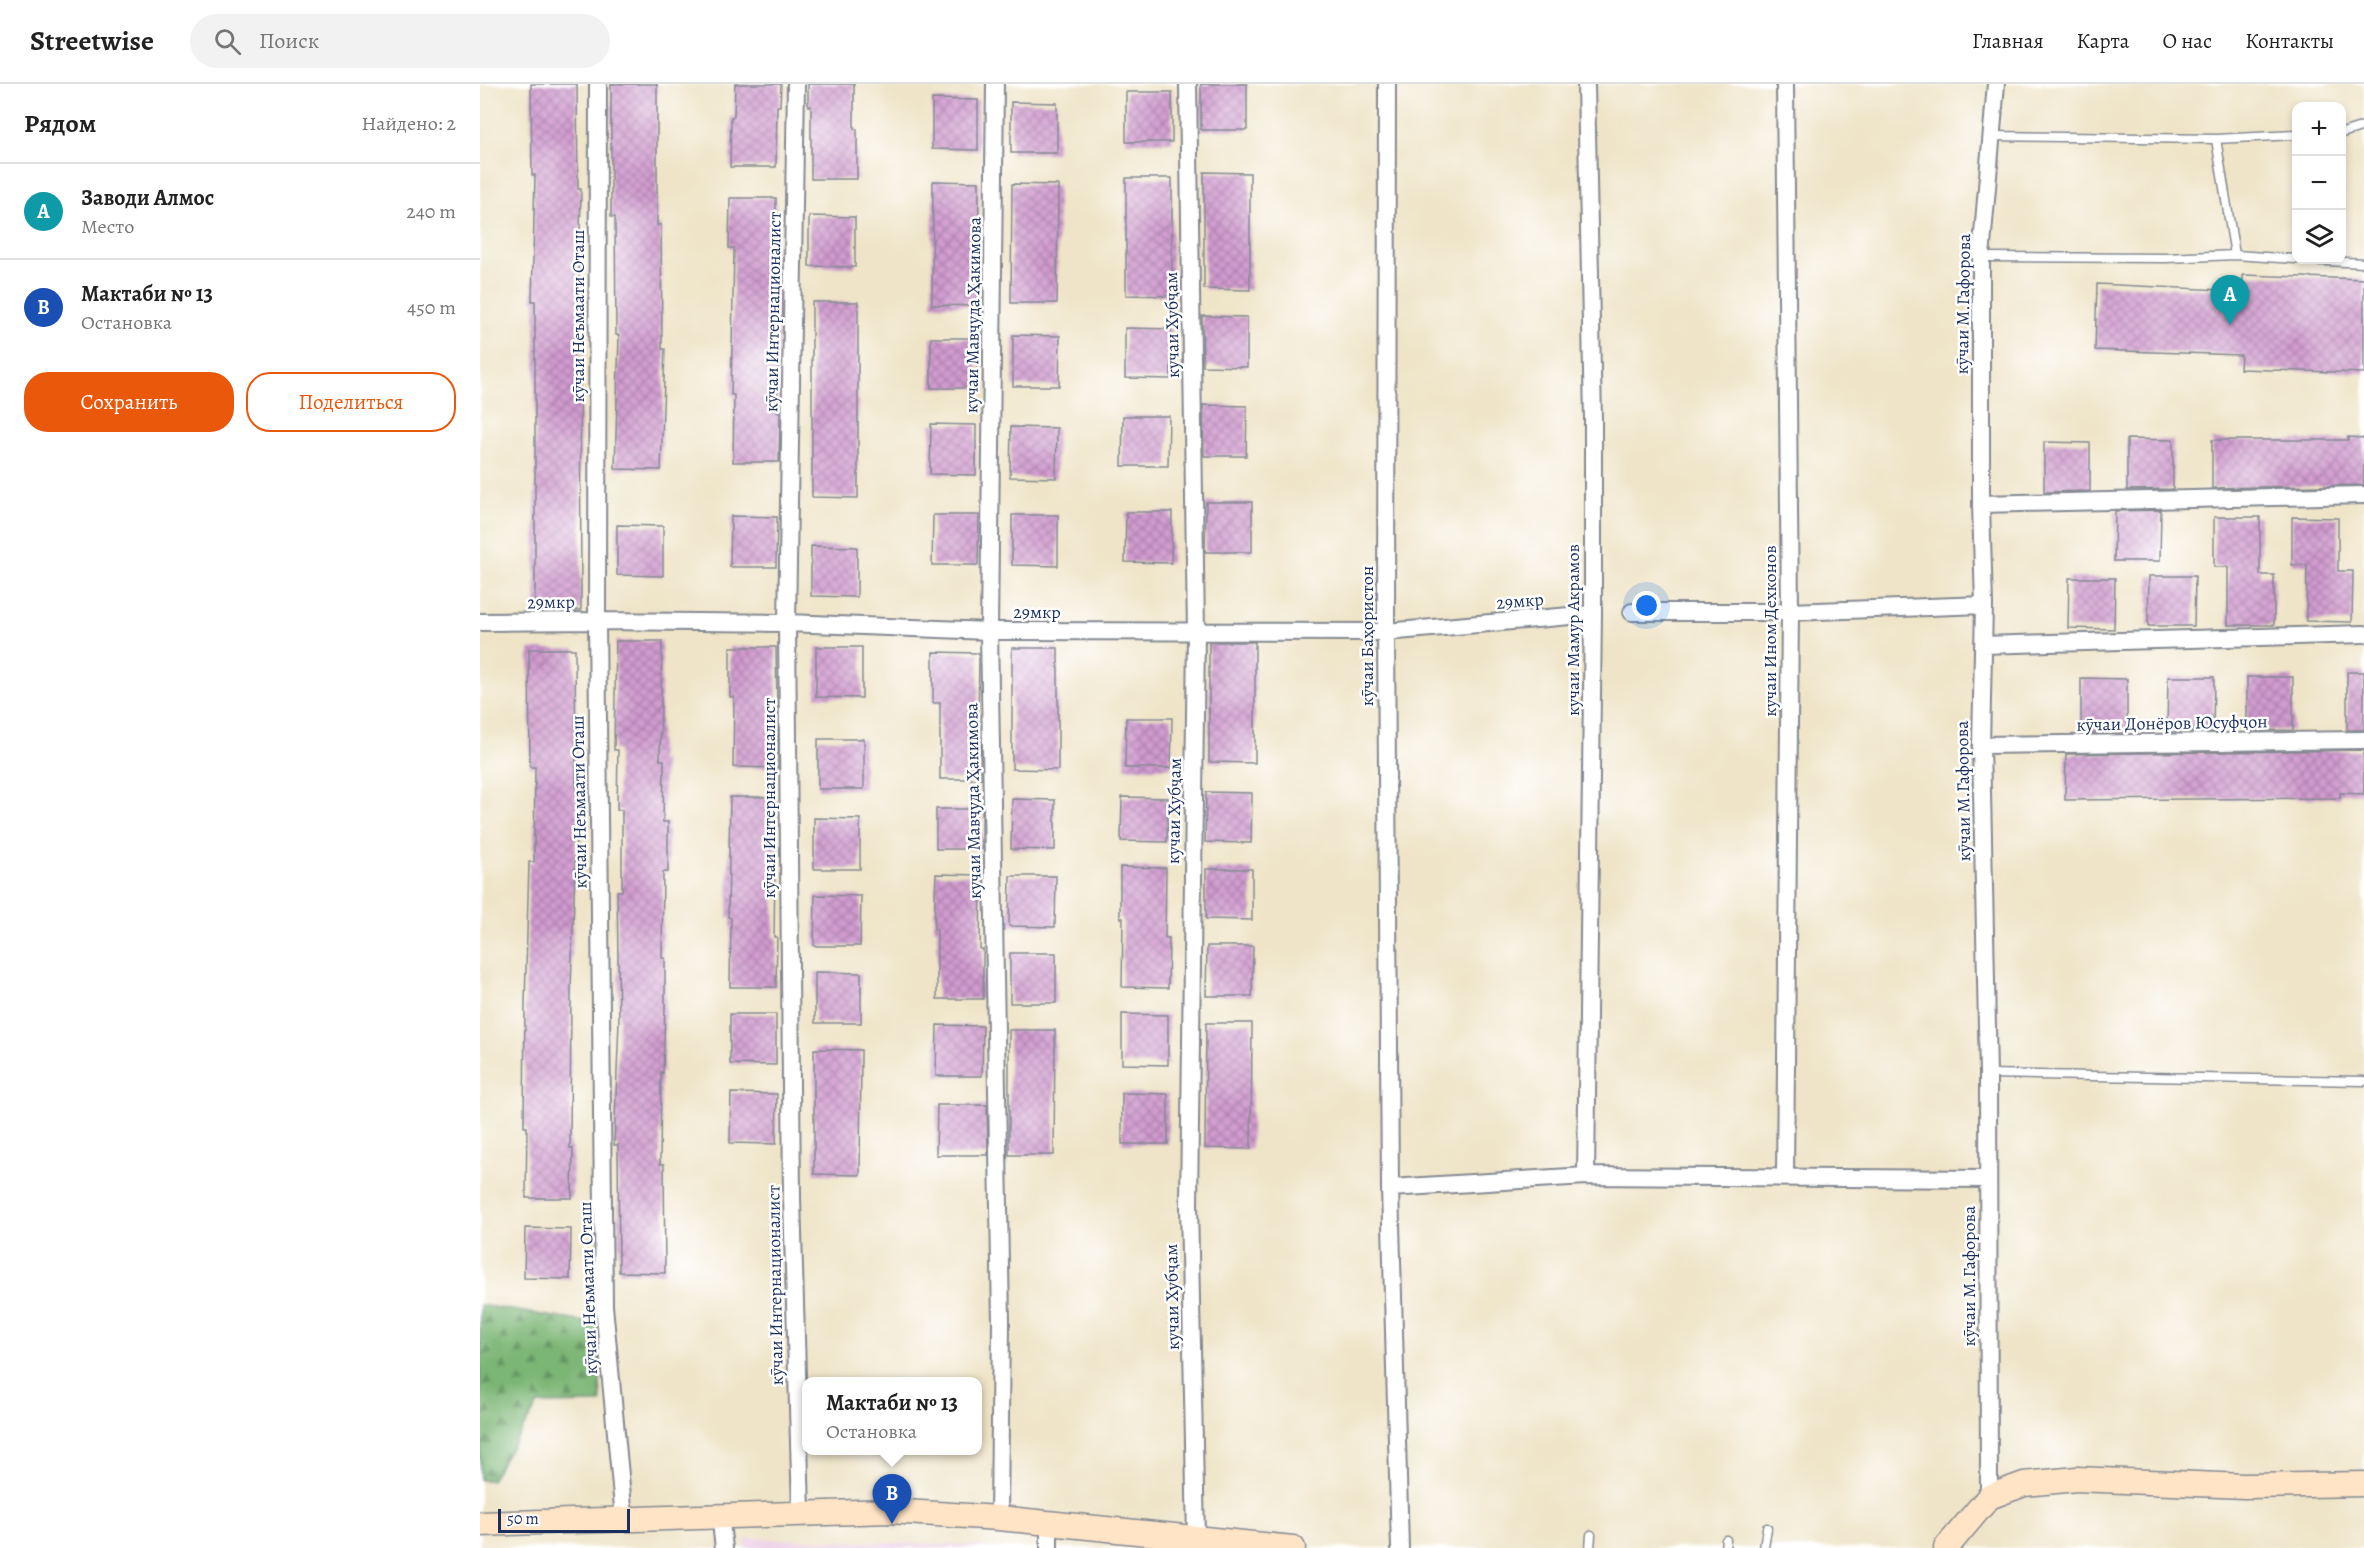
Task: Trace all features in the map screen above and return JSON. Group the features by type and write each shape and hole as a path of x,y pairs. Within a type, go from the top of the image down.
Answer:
{"main road":[{"path":"1946,1548 1989,1497 2024,1484 2077,1479 2244,1486 2364,1484"},
{"path":"480,1524 801,1512 890,1511 999,1518 1293,1548"}],"street":[{"name":"кӯчаи Неъмаати Оташ","path":"598,84 597,621 604,1306 624,1518"},
{"name":"кӯчаи Интернационалист","path":"796,84 787,623 792,1210 801,1512"},
{"name":"кучаи Мавҷуда Ҳакимова","path":"995,84 989,631 1001,1322 999,1518"},
{"name":"кучаи Хубҷам","path":"1188,84 1196,633 1189,1205 1196,1538"},
{"name":"кӯчаи Баҳористон","path":"1387,84 1386,632 1390,1188 1400,1548"},
{"name":"кучаи Мамур Акрамов","path":"1586,84 1593,407 1593,614 1586,1176"},
{"name":"кучаи Ином Дехконов","path":"1785,84 1791,612 1785,1177"},
{"name":"кӯчаи М.Гафорова","path":"1989,1497 1988,1074 1981,745 1984,605 1981,504 1981,257 1996,84"},
{"path":"1981,504 2364,495"},
{"path":"1632,612 1791,612 1984,605"},
{"name":"29мкр","path":"480,622 787,623 989,631 1386,632 1593,614"},
{"path":"1983,645 2364,634"},
{"name":"кӯчаи Донёров Юсуфҷон","path":"1981,745 2364,740"},
{"path":"1390,1188 1586,1176 1988,1179"},
{"path":"720,1515 724,1548"},
{"path":"1049,1523 1049,1548"}],"lane":[{"path":"2346,132 2364,126"},
{"path":"1992,136 2216,139 2292,135"},
{"path":"2216,139 2235,255"},
{"path":"1981,257 2166,258 2235,255 2292,259"},
{"path":"2346,262 2364,263"},
{"path":"1988,1074 2364,1081"},
{"path":"1764,1548 1767,1528"},
{"path":"1590,1548 1591,1535"}],"shaded area":[{"path":"746,1538 986,1546 986,1548 745,1548"}],"green space":[{"path":"480,1305 598,1324 601,1403 538,1404 491,1480 480,1480"}],"building":[{"path":"531,84 577,84 578,189 581,189 578,313 580,313 581,610 535,610 535,301 532,301 535,175 532,175"},
{"path":"611,84 657,84 657,225 661,225 662,349 665,349 661,470 615,469 619,335 616,335 615,217 611,217"},
{"path":"735,84 781,84 780,106 777,106 776,167 730,167 731,117 734,117"},
{"path":"808,84 854,84 857,179 811,179 811,106 808,106"},
{"path":"1201,84 1247,84 1247,130 1201,130"},
{"path":"1126,92 1172,92 1172,142 1126,142"},
{"path":"932,99 978,100 978,150 932,149"},
{"path":"1011,102 1057,103 1057,153 1011,153"},
{"path":"1204,172 1250,173 1250,290 1204,289"},
{"path":"1126,178 1172,178 1172,296 1126,295"},
{"path":"933,181 979,182 978,306 932,305"},
{"path":"1012,184 1058,185 1057,303 1011,303"},
{"path":"730,198 776,198 775,273 780,273 777,412 780,412 779,462 733,462 734,395 731,395 734,248 729,248"},
{"path":"809,216 855,217 855,267 809,266"},
{"path":"2243,275 2364,279 2364,373 2240,369 2241,355 2095,350 2097,284 2243,291"},
{"path":"812,302 858,302 858,498 812,497"},
{"path":"1202,316 1247,317 1247,367 1203,366"},
{"path":"1125,328 1171,329 1171,379 1125,378"},
{"path":"1013,335 1060,336 1059,386 1013,386"},
{"path":"931,338 977,338 977,388 931,388"},
{"path":"1203,405 1247,406 1246,456 1204,456"},
{"path":"1123,416 1169,416 1168,466 1122,466"},
{"path":"931,424 976,425 976,475 930,474"},
{"path":"1011,427 1057,428 1056,478 1010,477"},
{"path":"2348,437 2364,438 2364,485 2212,488 2212,440 2348,440"},
{"path":"2127,439 2173,440 2173,489 2127,490"},
{"path":"2044,442 2090,443 2090,491 2044,492"},
{"path":"1206,502 1252,502 1252,552 1205,552"},
{"path":"2161,510 2160,561 2114,561 2115,511"},
{"path":"1126,512 1172,512 1171,563 1125,562"},
{"path":"933,515 979,515 978,565 932,565"},
{"path":"1012,515 1058,515 1058,566 1012,565"},
{"path":"731,516 777,517 776,567 730,567"},
{"path":"2214,517 2260,517 2260,575 2274,575 2274,625 2228,625 2228,567 2214,567"},
{"path":"2292,517 2338,518 2338,571 2353,571 2352,622 2306,621 2307,565 2292,565"},
{"path":"617,525 663,526 663,576 617,575"},
{"path":"811,546 857,547 857,597 811,596"},
{"path":"2149,576 2195,576 2194,626 2148,626"},
{"path":"2069,578 2115,578 2114,629 2068,628"},
{"path":"616,641 662,641 660,760 664,760 663,822 668,822 668,872 663,872 662,958 665,958 665,1008 663,1073 661,1072 660,1164 664,1164 665,1273 619,1272 618,1145 614,1145 619,1022 617,891 622,891 622,810 617,810 618,750 614,750"},
{"path":"1209,642 1255,642 1255,763 1209,762"},
{"path":"730,647 776,647 778,768 733,767 734,697 730,697"},
{"path":"816,647 862,647 862,698 816,697"},
{"path":"1012,648 1058,648 1058,770 1012,769"},
{"path":"529,649 575,649 576,787 580,787 580,837 576,837 571,987 572,1198 526,1198 525,1003 529,862 534,862 535,767 530,767"},
{"path":"933,652 979,653 978,729 980,729 981,779 940,779 940,703 933,703"},
{"path":"2347,672 2364,672 2364,730 2347,730"},
{"path":"2168,677 2214,677 2213,731 2167,732"},
{"path":"2247,677 2293,677 2293,730 2247,731"},
{"path":"2081,678 2127,679 2127,733 2081,733"},
{"path":"1126,718 1172,718 1171,768 1125,768"},
{"path":"818,739 864,739 864,789 818,789"},
{"path":"2364,750 2364,794 2340,793 2340,798 2065,800 2066,754"},
{"path":"1206,792 1252,793 1251,843 1205,842"},
{"path":"730,797 776,797 774,937 777,937 776,987 730,987 731,918 728,917"},
{"path":"1122,797 1168,798 1167,842 1121,841"},
{"path":"1012,799 1055,800 1055,850 1011,849"},
{"path":"936,809 982,809 982,849 936,849"},
{"path":"814,818 860,819 860,869 814,869"},
{"path":"1120,867 1166,868 1165,938 1169,938 1168,988 1122,987 1123,918 1120,918"},
{"path":"1206,869 1252,869 1252,920 1206,919"},
{"path":"936,874 981,875 980,949 983,949 983,999 937,999 937,929 934,929"},
{"path":"1010,876 1056,876 1055,927 1009,926"},
{"path":"815,895 861,896 860,946 814,946"},
{"path":"1207,946 1253,946 1252,996 1206,996"},
{"path":"1010,953 1056,953 1056,1003 1010,1003"},
{"path":"815,972 861,973 861,1023 815,1023"},
{"path":"730,1014 776,1014 776,1065 730,1064"},
{"path":"1122,1014 1168,1015 1168,1065 1122,1064"},
{"path":"1206,1023 1252,1023 1251,1149 1205,1148"},
{"path":"937,1025 983,1026 982,1076 936,1076"},
{"path":"1009,1030 1055,1030 1054,1155 1009,1155"},
{"path":"814,1049 861,1050 860,1175 814,1174"},
{"path":"731,1093 777,1094 776,1144 730,1143"},
{"path":"1122,1093 1168,1094 1168,1144 1122,1144"},
{"path":"937,1105 987,1105 988,1155 936,1155"},
{"path":"525,1228 571,1229 570,1279 524,1278"}],"place":[{"name":"Заводи Алмос","path":"2230,325"},
{"name":"Мактаби № 13","path":"892,1524"}]}
